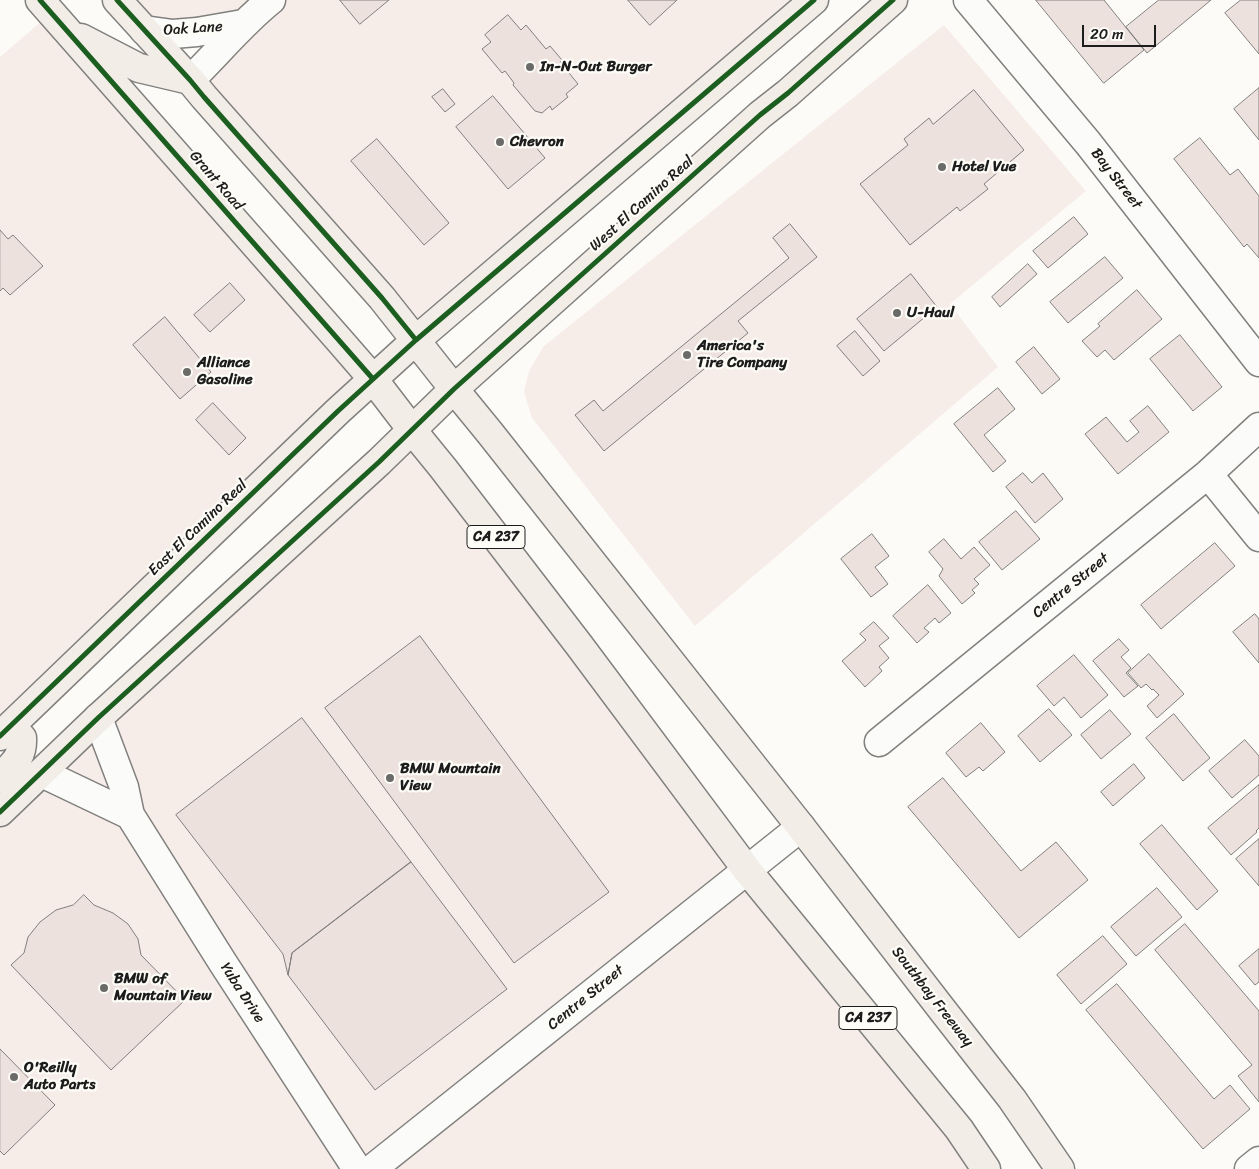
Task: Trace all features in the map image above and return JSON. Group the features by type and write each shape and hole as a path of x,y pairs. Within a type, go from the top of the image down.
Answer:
{"main road":[{"name":"Grant Road","path":"40,0 373,379 412,430"},
{"path":"118,0 382,298 454,389"},
{"path":"416,340 814,0"},
{"name":"West El Camino Real","path":"412,430 454,389 760,115 788,93 893,0"},
{"path":"133,105 144,30"},
{"path":"68,32 139,68 190,80"},
{"name":"East El Camino Real","path":"6,731 338,411 416,340"},
{"name":"Southbay Freeway","path":"454,389 801,827 1012,1099 1060,1169"},
{"path":"0,812 98,718 412,430"},
{"name":"CA 237","path":"412,430 579,645 747,870 959,1130 986,1169"},
{"path":"0,778 18,760 23,746 22,738 6,731"}],"street":[{"name":"Oak Lane","path":"190,80 214,57 243,24 271,0"},
{"name":"Bay Street","path":"968,0 1088,143 1259,362"},
{"name":"Oak Lane","path":"144,30 173,34 243,24"},
{"name":"Centre Street","path":"879,742 1208,474 1259,427"},
{"path":"1208,474 1259,537"},
{"name":"Yuba Drive","path":"98,718 124,787 130,816 357,1169"},
{"path":"42,773 130,816"},
{"name":"Centre Street","path":"372,1169 801,827"},
{"path":"1249,1169 1259,1161"}],"shaded area":[{"path":"117,0 814,0 416,340 190,80 242,25 173,34"},
{"path":"51,13 373,379 0,736 0,57"},
{"path":"944,25 1086,191 950,304 998,367 695,626 532,418 524,392 529,371 544,346"},
{"path":"412,430 986,1169 0,1169 0,813"}],"building":[{"path":"340,0 389,0 360,24"},
{"path":"628,0 677,0 650,25"},
{"path":"1036,0 1104,0 1144,50 1104,83"},
{"path":"1159,0 1211,0 1147,53 1126,27"},
{"path":"1241,0 1259,0 1259,54 1225,13"},
{"name":"In-N-Out Burger","path":"508,15 521,30 526,25 546,49 550,46 578,84 566,94 568,97 552,110 550,106 542,113 535,111 513,85 514,83 505,71 502,73 482,49 491,42 485,35"},
{"path":"1259,88 1259,140 1234,109"},
{"path":"443,89 455,104 445,112 432,97"},
{"name":"Hotel Vue","path":"974,90 1024,150 984,184 988,189 960,211 957,207 910,245 860,184 908,145 904,139 929,118 933,124"},
{"name":"Chevron","path":"493,96 545,158 508,189 456,127"},
{"path":"1200,138 1230,175 1238,169 1259,196 1259,258 1247,244 1244,247 1174,159"},
{"path":"377,139 449,223 424,245 351,161"},
{"path":"1074,217 1088,234 1048,268 1033,251"},
{"path":"790,224 817,257 738,321 748,333 604,451 575,415 594,400 603,411 789,258 773,238"},
{"path":"0,230 8,239 13,235 43,266 10,295 3,288 0,291"},
{"path":"1105,257 1123,278 1068,323 1050,302"},
{"path":"1028,264 1037,274 1000,307 992,297"},
{"name":"U-Haul","path":"911,274 937,307 884,351 857,319"},
{"path":"230,283 245,300 210,332 194,315"},
{"path":"1137,290 1162,319 1114,360 1105,350 1097,357 1082,341 1100,326 1098,324"},
{"path":"165,317 211,372 180,399 133,345"},
{"path":"855,331 880,361 863,376 837,346"},
{"path":"1180,335 1222,387 1193,411 1150,359"},
{"path":"1034,347 1060,379 1042,394 1016,362"},
{"path":"998,388 1015,409 984,435 1006,461 993,472 954,424"},
{"path":"213,403 246,438 229,455 196,420"},
{"path":"1148,406 1169,432 1118,474 1085,434 1106,417 1127,442 1139,432 1130,421"},
{"path":"1023,473 1032,483 1043,473 1063,499 1035,523 1006,487"},
{"path":"1016,511 1040,539 1002,570 979,542"},
{"path":"872,534 889,556 875,567 888,584 871,597 841,559"},
{"path":"944,539 961,559 974,547 990,565 974,579 979,584 972,590 975,593 962,604 939,576 943,569 929,552"},
{"path":"1215,543 1235,566 1161,629 1141,605"},
{"path":"928,585 951,613 939,623 935,618 924,628 929,632 917,643 893,616"},
{"path":"1255,614 1259,619 1259,663 1233,632"},
{"path":"874,622 889,638 879,646 889,658 879,667 882,671 865,687 842,661 866,640 860,634"},
{"path":"420,636 609,892 514,963 325,708"},
{"path":"1119,639 1129,650 1121,657 1131,668 1126,673 1138,686 1124,697 1093,661"},
{"path":"1149,654 1184,694 1157,718 1147,706 1159,695 1146,684 1141,688 1128,673"},
{"path":"1074,655 1108,695 1081,718 1064,697 1054,706 1037,686"},
{"path":"1049,709 1072,735 1040,762 1018,736"},
{"path":"1110,710 1131,734 1101,759 1081,735"},
{"path":"1174,714 1210,758 1183,781 1146,738"},
{"path":"302,718 411,862 292,953 288,975 283,954 176,815"},
{"path":"981,723 1005,752 983,771 979,767 966,777 946,753"},
{"path":"1245,740 1259,756 1259,775 1232,798 1209,771"},
{"path":"1134,764 1145,778 1113,806 1101,792"},
{"path":"943,778 1021,871 1056,842 1088,880 1019,938 908,807"},
{"path":"1259,785 1259,828 1231,855 1208,828"},
{"path":"1162,825 1218,891 1197,910 1140,844"},
{"path":"1259,839 1259,886 1236,859"},
{"path":"411,862 507,989 375,1090 288,975 292,953"},
{"path":"1157,888 1182,917 1136,956 1111,927"},
{"name":"BMW of Mountain View","path":"84,895 94,905 113,913 128,924 138,939 141,955 185,1000 111,1070 11,965 24,953 28,937 40,922 56,910 73,905"},
{"path":"1185,924 1259,1011 1259,1102 1238,1076 1252,1065 1155,950"},
{"path":"1103,936 1127,964 1081,1004 1057,975"},
{"path":"1259,949 1259,982 1255,985 1239,966"},
{"path":"1117,984 1214,1099 1230,1085 1250,1109 1203,1149 1086,1010"},
{"name":"O'Reilly Auto Parts","path":"0,1049 55,1105 4,1155 0,1151"}],"cycle path":[{"path":"40,0 373,379"},
{"path":"117,0 382,298 416,340"},
{"path":"0,736 338,411 416,340 814,0"},
{"path":"0,812 98,718 379,462 454,389 760,115 788,93 893,0"}],"place":[{"name":"In-N-Out Burger","path":"530,67"},
{"name":"Chevron","path":"500,142"},
{"name":"Hotel Vue","path":"942,167"},
{"name":"U-Haul","path":"897,313"},
{"name":"America's Tire Company","path":"687,355"},
{"name":"Alliance Gasoline","path":"187,372"},
{"name":"BMW Mountain View","path":"390,778"},
{"name":"BMW of Mountain View","path":"104,988"},
{"name":"O'Reilly Auto Parts","path":"14,1077"}]}
